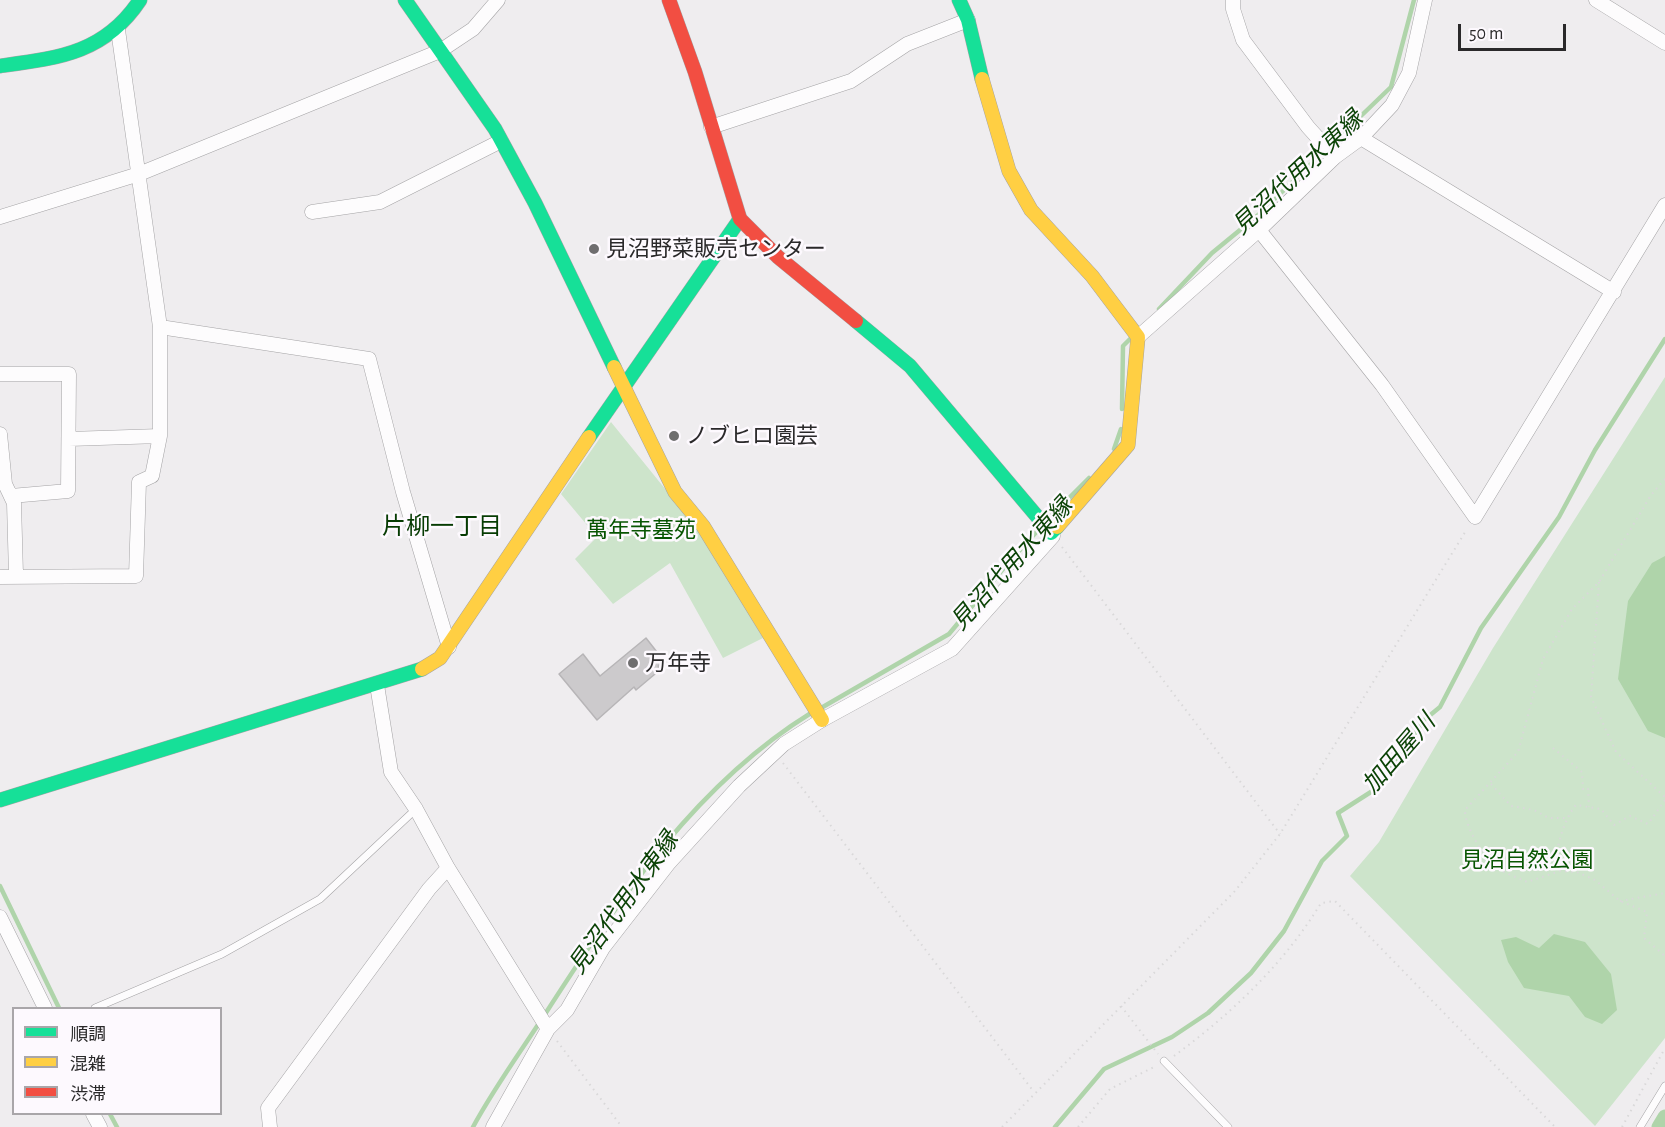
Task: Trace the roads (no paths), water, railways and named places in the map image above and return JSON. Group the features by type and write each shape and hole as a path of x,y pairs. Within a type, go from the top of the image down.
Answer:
{"street":[{"path":"405,0 472,94 501,141 535,203 675,492 703,526 822,720"},
{"path":"0,217 139,174 440,51 473,29 498,0"},
{"path":"669,0 740,219 778,256 910,366 1051,533 1067,519 1128,446 1138,337 1092,276 1031,210 1009,171 987,98 968,20 959,0"},
{"path":"1233,0 1243,40 1308,127 1335,157"},
{"path":"1138,337 1259,230 1335,157 1361,138 1392,105 1409,73 1425,0"},
{"path":"1596,0 1665,43"},
{"path":"0,66 50,60 84,51 118,30 137,2"},
{"path":"711,127 851,81 907,44 968,20"},
{"path":"0,577 16,575 136,576 139,482 152,476 160,436 160,327 118,30"},
{"path":"1361,138 1614,292"},
{"path":"312,212 380,202 501,141"},
{"path":"1259,230 1383,385 1475,517 1665,205"},
{"path":"0,800 417,673 440,658 740,219"},
{"path":"160,327 369,358 403,492 449,647"},
{"path":"0,374 69,374 68,491 11,496"},
{"path":"0,434 5,484 14,503 16,575"},
{"path":"69,439 160,436"},
{"path":"493,1127 548,1029 567,1010 603,948 669,863 739,786 775,753 822,720 952,649 1053,536"},
{"path":"377,685 391,772 416,809 448,868 548,1029"},
{"path":"270,1127 268,1108 429,889 448,868"},
{"path":"0,917 45,1007"}],"lane":[{"path":"97,1007 222,954 320,899 416,809"},
{"path":"1164,1061 1228,1127"},
{"path":"1640,1127 1665,1086"}],"waterway":[{"name":"見沼代用水東縁","path":"1159,309 1212,253 1257,216 1391,87 1414,0"},
{"name":"見沼代用水東縁","path":"1122,409 1123,346 1130,339"},
{"name":"加田屋川","path":"1055,1127 1104,1069 1172,1037 1208,1013 1251,973 1284,931 1322,861 1347,836 1338,813 1374,790 1406,749 1423,721 1440,707 1481,628 1559,517 1595,450 1665,339"},
{"name":"見沼代用水東縁","path":"1114,449 1121,429"},
{"name":"見沼代用水東縁","path":"1046,521 1089,478"},
{"name":"見沼代用水東縁","path":"821,708 949,634 1041,527"},
{"name":"見沼代用水東縁","path":"473,1127 500,1082 604,925 664,846 732,773 811,713"},
{"name":"見沼代用水東縁","path":"0,886 59,1007"},
{"name":"見沼代用水東縁","path":"111,1115 117,1127"},
{"name":"見沼代用水東縁","path":"1659,1127 1665,1117"}],"place":[{"name":"見沼野菜販売センター","path":"594,249"},
{"name":"ノブヒロ園芸","path":"674,436"},
{"name":"万年寺","path":"633,663"}],"district":[{"name":"片柳一丁目","path":"442,527"}],"park label":[{"name":"萬年寺墓苑","path":"641,530"},
{"name":"見沼自然公園","path":"1527,860"}]}
